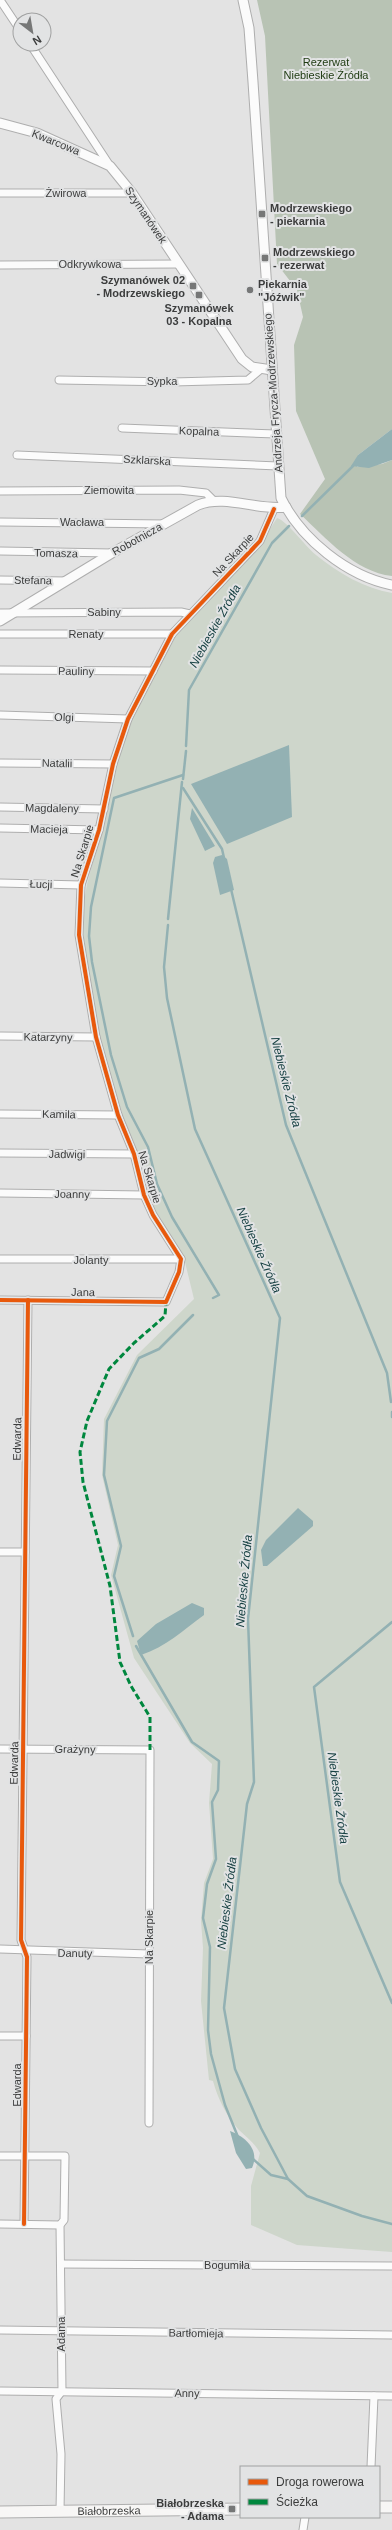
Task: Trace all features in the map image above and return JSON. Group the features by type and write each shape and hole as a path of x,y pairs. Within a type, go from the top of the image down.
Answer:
{"main road":[{"path":"380,2507 392,2507"},
{"name":"Białobrzeska","path":"0,2512 240,2509"}],"street":[{"path":"0,0 12,18"},
{"name":"Andrzeja Frycza-Modrzewskiego","path":"243,0 251,52 279,489 286,507 308,535 332,557 358,573 392,585"},
{"name":"Szymanówek","path":"35,52 110,166 132,193 242,359 252,367 272,370"},
{"name":"Kwarcowa","path":"0,123 38,133 110,166"},
{"name":"Żwirowa","path":"0,193 132,193"},
{"name":"Odkrywkowa","path":"0,265 179,264"},
{"name":"Sypka","path":"59,380 173,382 248,380 261,369"},
{"name":"Kopalna","path":"122,428 276,434"},
{"name":"Szklarska","path":"17,455 278,466"},
{"name":"Ziemowita","path":"0,491 179,490 206,493 214,501"},
{"name":"Robotnicza","path":"0,621 112,553 198,505 214,501 274,509 286,507"},
{"name":"Na Skarpie","path":"181,1259 153,1215 144,1195 134,1154 118,1115 96,1037 78,935 81,885 99,830 113,764 128,720 153,671 172,634 260,541 274,509"},
{"name":"Wacława","path":"0,522 165,524"},
{"name":"Tomasza","path":"0,551 112,553"},
{"name":"Stefana","path":"0,580 66,581"},
{"name":"Sabiny","path":"0,613 17,611 190,614"},
{"name":"Renaty","path":"0,634 172,634"},
{"name":"Pauliny","path":"0,670 153,671"},
{"name":"Olgi","path":"0,715 128,720"},
{"name":"Natalii","path":"0,763 113,764"},
{"name":"Magdaleny","path":"0,807 104,809"},
{"name":"Macieja","path":"0,828 99,830"},
{"name":"Łucji","path":"0,883 81,885"},
{"name":"Katarzyny","path":"0,1036 96,1037"},
{"name":"Kamila","path":"0,1114 118,1115"},
{"name":"Jadwigi","path":"0,1153 134,1154"},
{"name":"Joanny","path":"0,1193 144,1195"},
{"name":"Jolanty","path":"0,1259 181,1259"},
{"name":"Jana","path":"0,1300 166,1302 179,1272 181,1259"},
{"name":"Edwarda","path":"24,2224 27,1958 23,1950 21,1940 28,1300"},
{"path":"0,1552 25,1552"},
{"name":"Grażyny","path":"0,1749 150,1750"},
{"name":"Na Skarpie","path":"149,2123 150,1750"},
{"name":"Danuty","path":"0,1949 35,1952 149,1954"},
{"path":"0,2036 26,2036"},
{"path":"0,2156 25,2156"},
{"name":"Adama","path":"25,2156 66,2156 64,2220 60,2225 62,2391 56,2399 61,2454 60,2511"},
{"path":"0,2224 60,2225"},
{"name":"Bogumiła","path":"61,2264 392,2266"},
{"name":"Bartłomieja","path":"0,2330 392,2335"},
{"name":"Anny","path":"0,2391 392,2396"},
{"path":"371,2466 374,2396"},
{"path":"303,2530 305,2518"}],"shaded area":[{"path":"277,518 291,528 316,555 342,574 361,584 392,593 392,2252 297,2245 251,2225 251,2186 260,2153 253,2143 230,2119 217,2094 213,2081 209,2080 201,2001 203,1948 201,1921 204,1883 213,1859 209,1803 212,1764 190,1743 134,1658 111,1575 118,1545 102,1475 104,1419 137,1355 194,1299 184,1258 155,1214 146,1194 98,1033 82,946 81,920 87,884 107,809 116,763 132,718 175,636 261,543"}],"green space":[{"name":"Rezerwat Niebieskie Źródła","path":"257,0 392,0 392,429 358,455 357,467 382,464 392,460 392,576 378,573 353,561 300,514 325,479 296,411 294,345 303,317 297,290 277,264 265,36"}],"water":[{"path":"392,429 392,460 369,468 351,466 358,455"},
{"path":"289,745 292,817 227,844 191,784"},
{"path":"192,808 215,846 205,851 190,819"},
{"path":"222,855 227,859 234,890 220,895 213,863 215,857"},
{"path":"298,1508 313,1521 313,1526 267,1566 263,1566 261,1550 266,1540"},
{"path":"192,1603 204,1608 204,1615 166,1643 141,1655 137,1641 156,1624"},
{"path":"230,2131 246,2141 253,2150 254,2161 252,2168 246,2169 236,2153"}],"waterway":[{"name":"Niebieskie Źródła","path":"302,516 353,466"},
{"name":"Niebieskie Źródła","path":"186,746 189,690 272,543 289,526"},
{"name":"Niebieskie Źródła","path":"183,779 186,751"},
{"path":"183,775 114,798 91,907 89,936 92,962 111,1055 127,1107 148,1147 157,1184 172,1217 219,1295 213,1298"},
{"name":"Niebieskie Źródła","path":"168,919 182,782"},
{"name":"Niebieskie Żródła","path":"183,788 222,849 224,858"},
{"name":"Niebieskie Żródła","path":"231,889 286,1125 387,1373 391,1402"},
{"name":"Niebieskie Źródła","path":"168,925 164,967 167,998 195,1129 280,1318 248,1619 254,1782 247,1804 224,2008 235,2069 261,2128 288,2179 307,2196 362,2216 392,2224"},
{"path":"133,1636 114,1576 121,1546 104,1475 107,1421 139,1358 159,1349 193,1315"},
{"name":"Niebieskie Żródła","path":"392,1412 392,1417"},
{"name":"Niebieskie Żródła","path":"392,1622 314,1687 340,1882 392,2003"},
{"path":"136,1646 192,1742 219,1761 218,1790 212,1802 216,1859 207,1884 203,1918 210,1947 208,2030 211,2054 225,2105 238,2137"},
{"path":"253,2159 271,2175 288,2179"}],"marked path":[{"path":"150,1750 150,1717 131,1686 120,1662 110,1586 83,1482 80,1452 87,1421 109,1369 134,1343 165,1316 166,1302"}],"cycle path":[{"path":"0,1300 166,1302 179,1272 181,1259 153,1215 144,1195 134,1154 118,1115 96,1037 79,935 81,885 99,830 113,764 128,719 172,634 260,541 274,509"},
{"path":"24,2224 27,1957 21,1940 28,1300"}],"place":[{"name":"Modrzewskiego - piekarnia","path":"262,214"},
{"name":"Modrzewskiego - rezerwat","path":"265,258"},
{"name":"Szymanówek 02 - Modrzewskiego","path":"193,286"},
{"name":"Piekarnia \"Jóźwik\"","path":"250,290"},
{"name":"Szymanówek 03 - Kopalna","path":"199,295"},
{"name":"Białobrzeska - Adama","path":"232,2509"}]}
